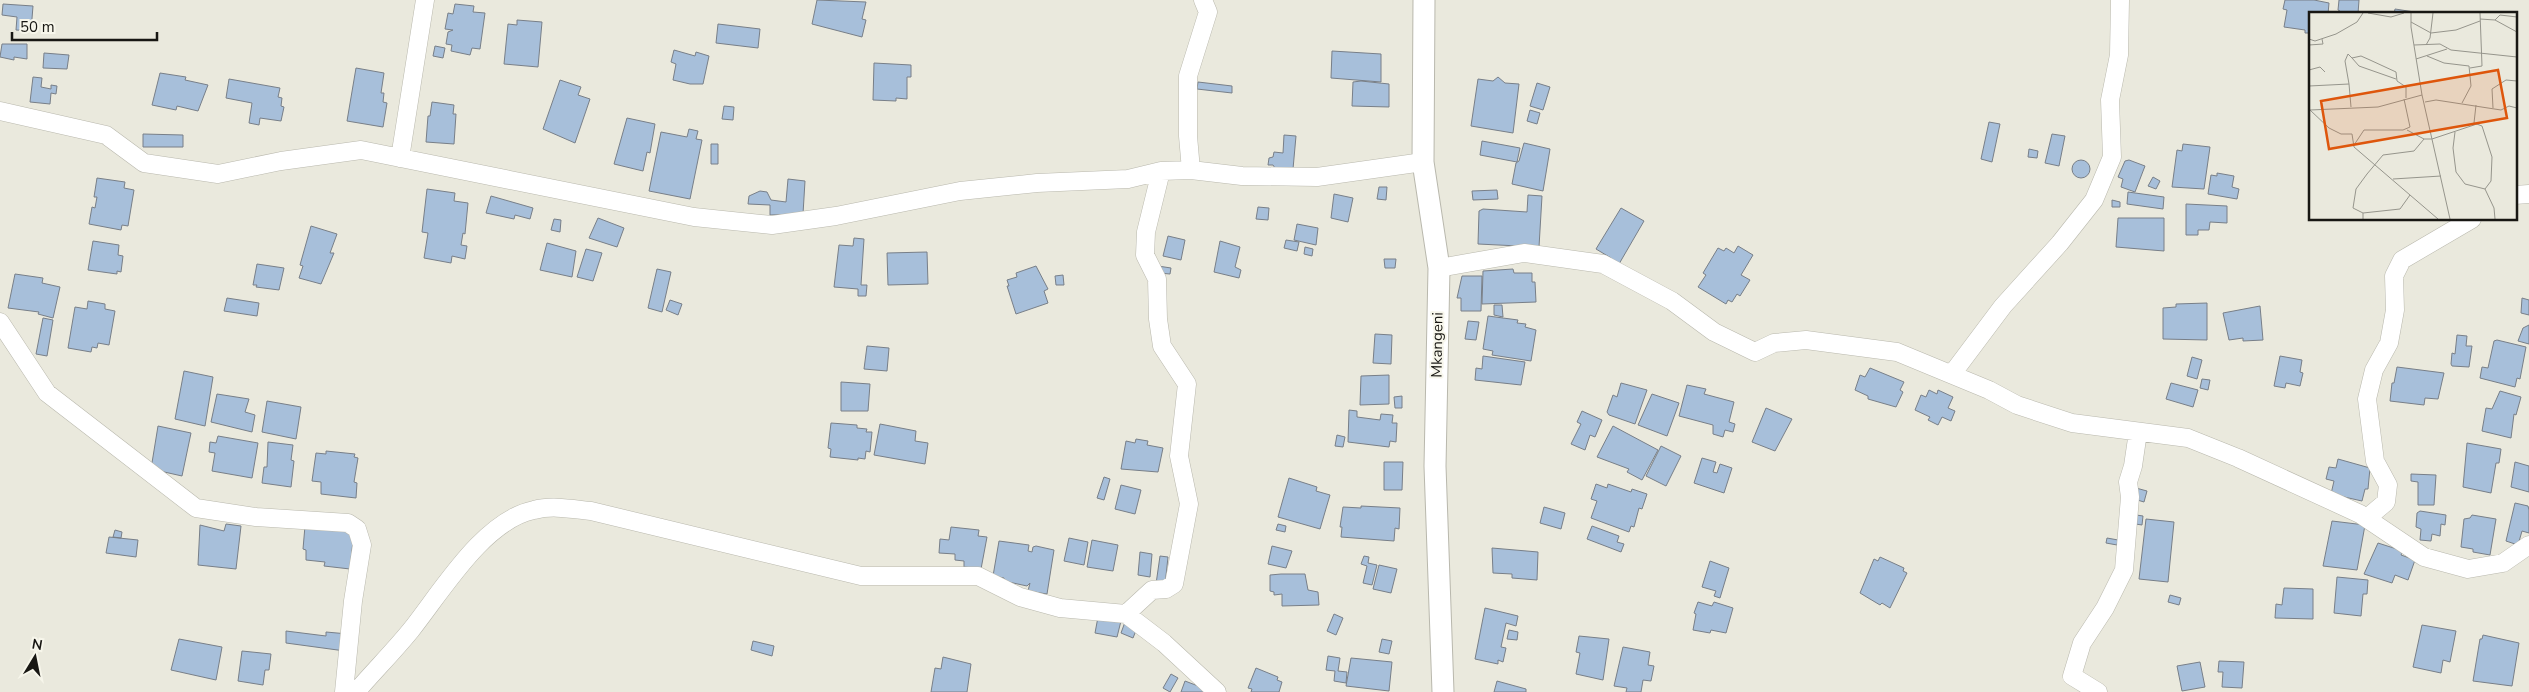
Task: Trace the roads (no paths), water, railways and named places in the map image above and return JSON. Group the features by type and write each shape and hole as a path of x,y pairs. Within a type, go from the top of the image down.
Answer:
{"street":[{"path":"400,158 425,0"},
{"path":"1191,170 1188,136 1188,76 1208,12 1203,0"},
{"name":"Mkangeni","path":"1424,0 1422,162 1439,268 1435,466 1443,692"},
{"path":"1952,374 2003,306 2060,243 2094,200 2112,157 2110,100 2119,55 2120,0"},
{"path":"0,110 106,135 144,163 218,174 281,161 361,150 694,217 772,225 836,216 960,191 1037,183 1128,179 1161,171 1191,170 1242,176 1318,177 1422,162"},
{"path":"1126,614 1152,590 1166,589 1174,584 1189,504 1179,456 1187,384 1162,346 1158,319 1157,279 1145,254 1146,232 1161,171"},
{"path":"2516,195 2529,194"},
{"path":"2367,518 2386,502 2388,485 2375,461 2367,399 2374,370 2389,343 2395,310 2394,276 2402,260 2470,220"},
{"path":"1439,268 1524,253 1603,264 1672,301 1714,332 1755,352 1774,343 1806,340 1897,352 1952,374 2017,405 2072,423 2188,438 2238,458 2367,518 2424,557 2468,569 2503,563 2529,545"},
{"path":"0,322 47,392 196,508 256,517 348,523 357,529 362,546 353,601 344,692"},
{"path":"2098,692 2072,676 2082,644 2105,608 2124,570 2130,498 2128,482 2133,466 2138,432"},
{"path":"356,692 410,632 480,542 502,524 533,510 560,508 591,511 861,576 978,576 1020,597 1060,608 1126,614 1172,649 1217,692"}]}
